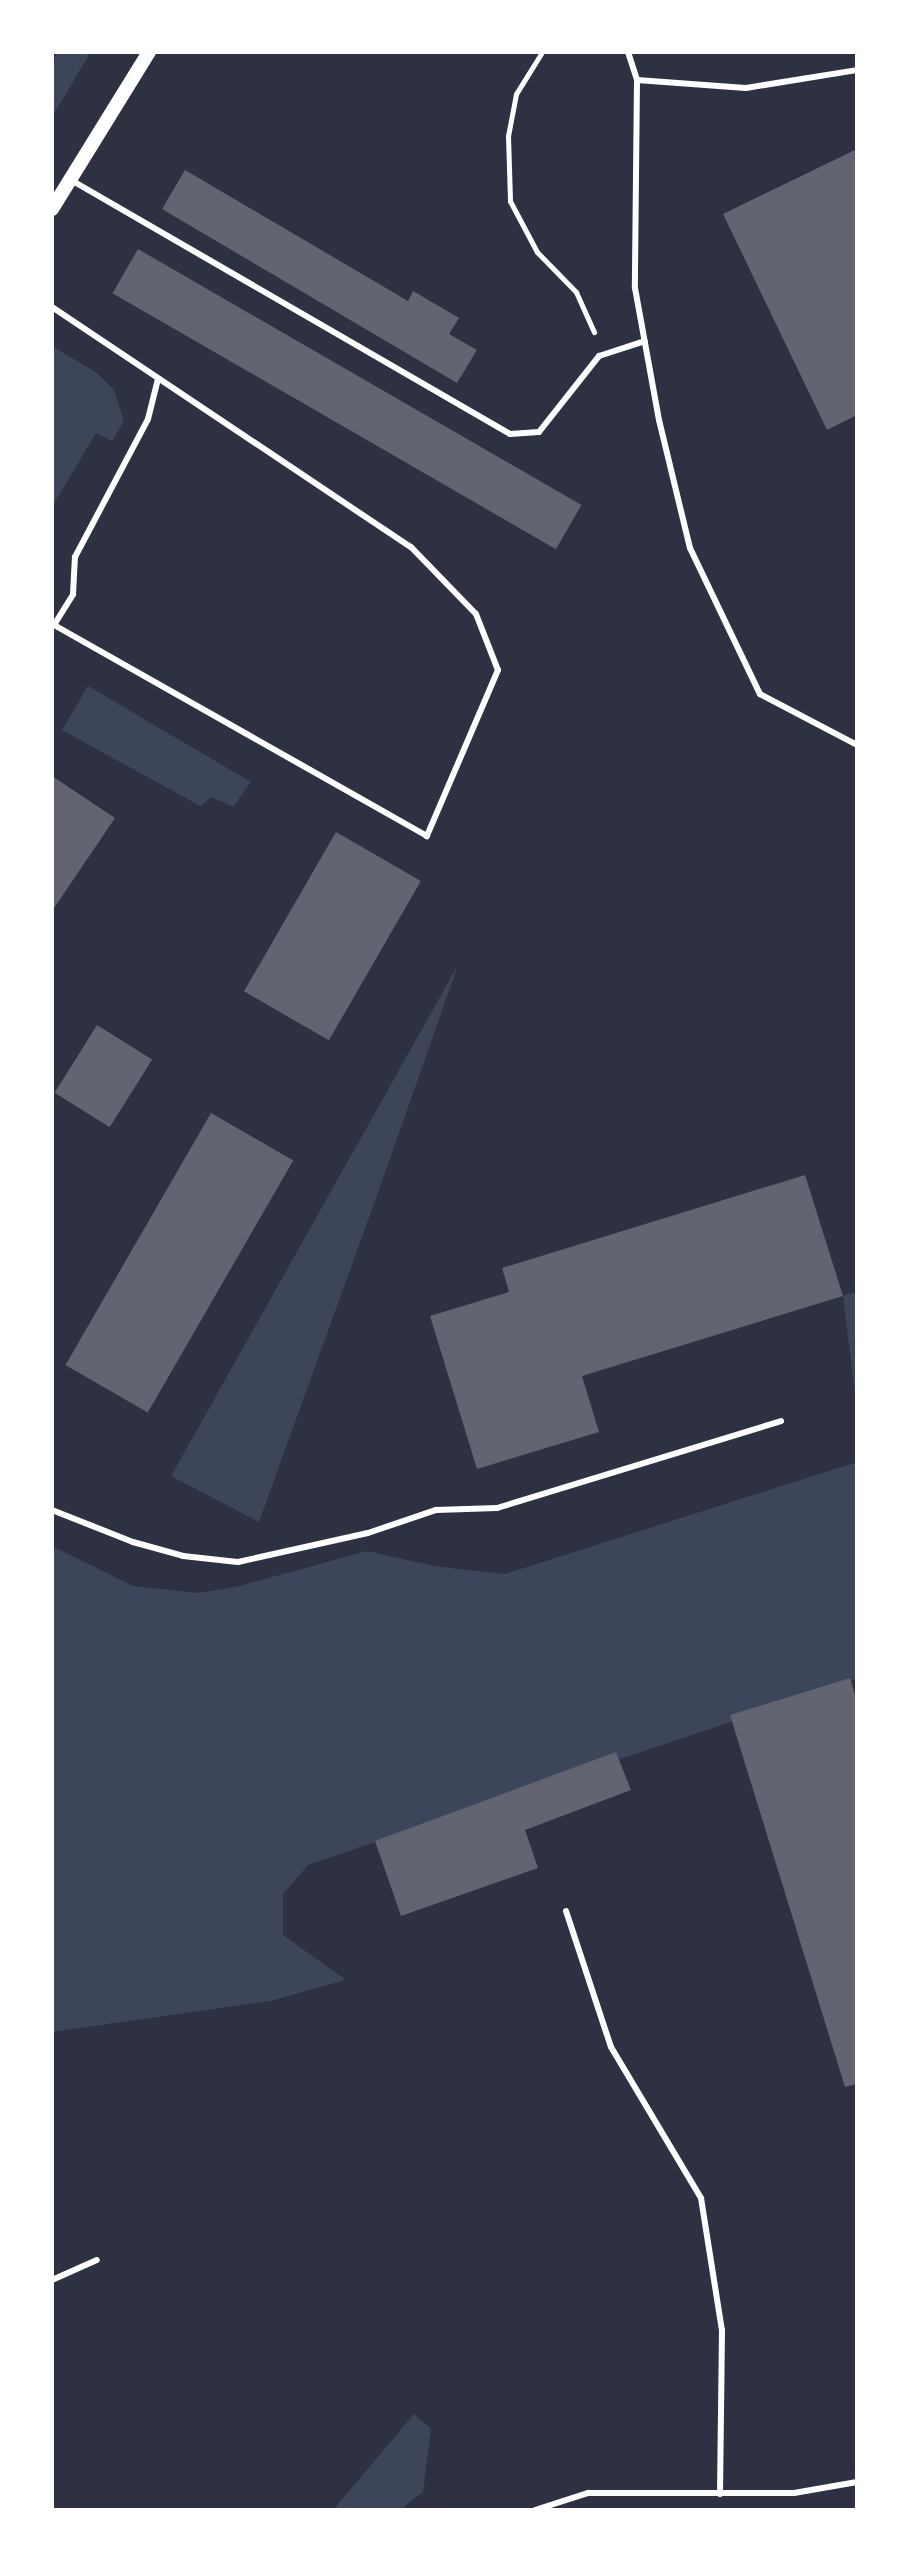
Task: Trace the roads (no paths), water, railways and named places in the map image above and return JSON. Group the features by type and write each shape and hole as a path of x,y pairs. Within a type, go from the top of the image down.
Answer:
{"street":[{"path":"52,209 149,52"}],"lane":[{"path":"628,52 637,80 635,288 690,548 760,694 857,745"},
{"path":"637,80 746,88 857,70"},
{"path":"71,180 510,434 539,432 599,356 645,341"},
{"path":"52,307 411,547 476,614 498,670 427,836 54,625 73,594 75,557 148,419 158,379"},
{"path":"52,1510 133,1542 183,1556 238,1562 368,1533 436,1510 497,1508 781,1421"},
{"path":"566,1911 611,2047 701,2198 722,2330 720,2494"},
{"path":"52,2280 97,2260"},
{"path":"535,2510 588,2493 794,2493 857,2482"}]}
